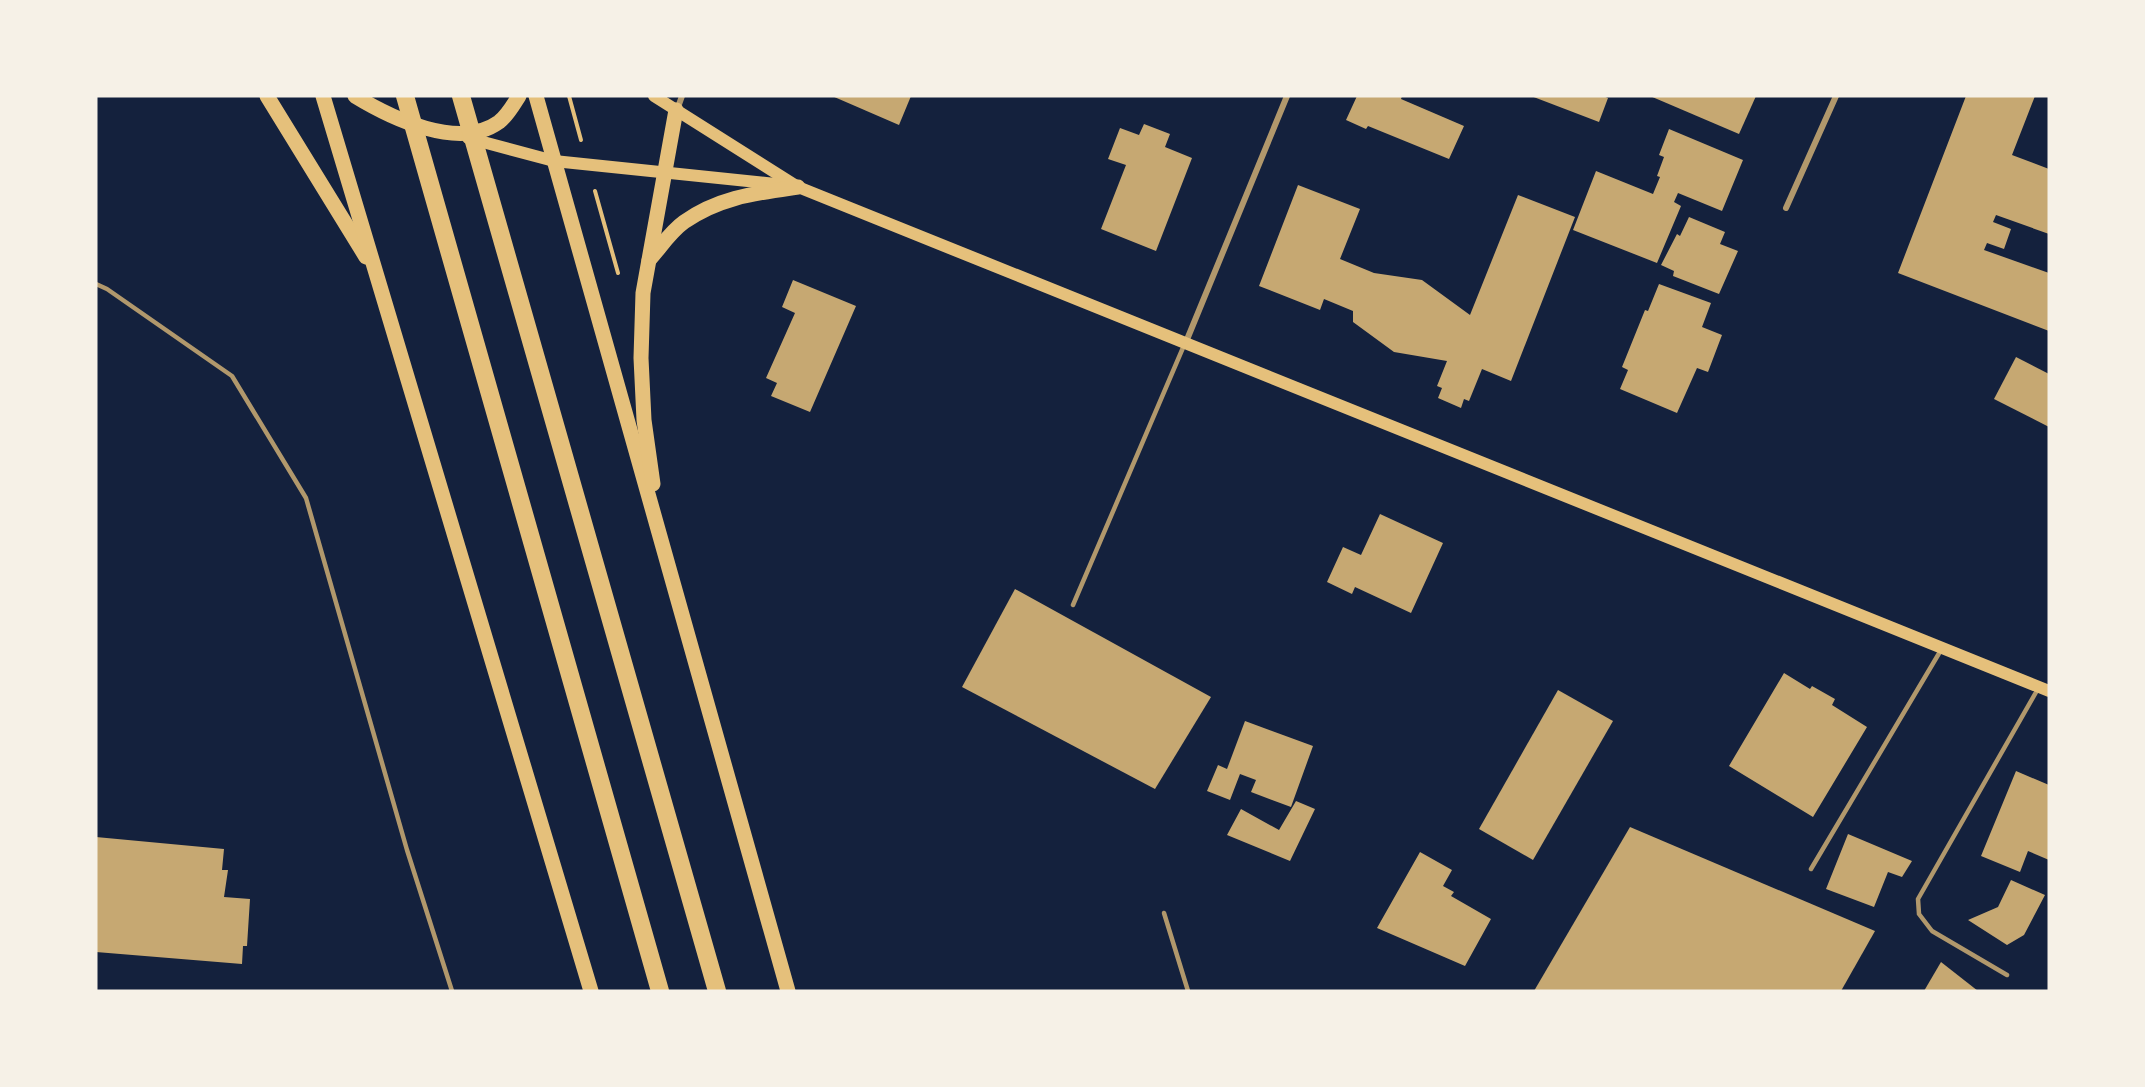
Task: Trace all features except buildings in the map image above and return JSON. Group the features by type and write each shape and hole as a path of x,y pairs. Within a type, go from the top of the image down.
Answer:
{"highway":[{"path":"405,96 660,991"},
{"path":"461,96 501,229 717,991"}],"main road":[{"path":"267,96 377,275"},
{"path":"323,96 591,991"},
{"path":"354,96 379,110 416,125 554,161 798,187"},
{"path":"455,134 483,129 499,122 519,96"},
{"path":"536,96 788,991"},
{"path":"654,96 679,103 798,187 2044,689"},
{"path":"662,543 644,420 641,358 644,293 679,103"},
{"path":"649,260 682,223 718,202 798,187"}],"street":[{"path":"1185,342 1287,96"},
{"path":"1786,208 1836,96"}],"lane":[{"path":"96,284 232,376 306,498 407,850 452,991"},
{"path":"1073,605 1185,342"},
{"path":"1811,869 1943,648"},
{"path":"2007,975 1932,931 1919,914 1918,899 2044,689"},
{"path":"1164,913 1188,991"}]}
